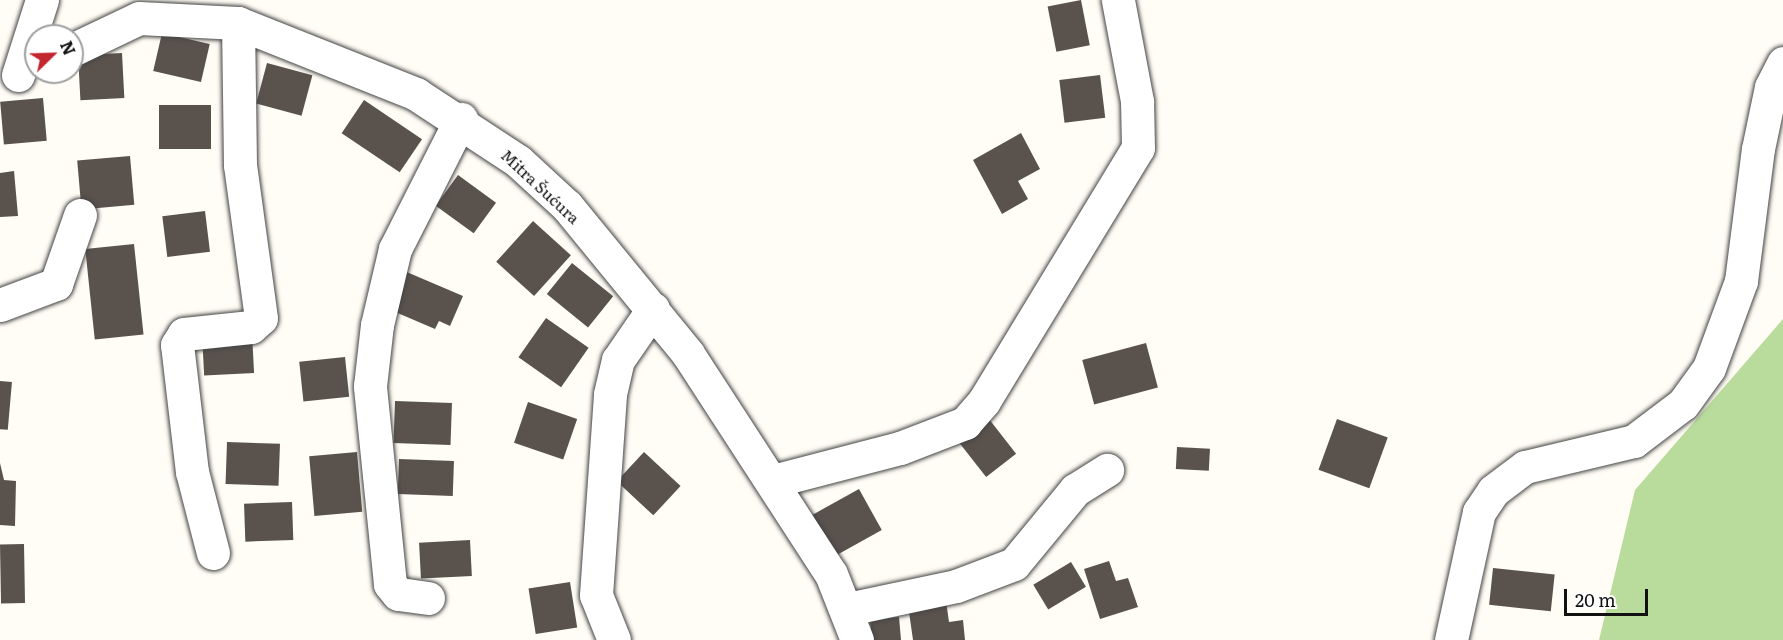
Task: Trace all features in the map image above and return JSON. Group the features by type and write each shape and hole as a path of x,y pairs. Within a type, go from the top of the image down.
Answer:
{"street":[{"path":"18,77 42,0"},
{"path":"774,481 900,448 965,423 984,401 1138,148 1137,101 1118,0"},
{"name":"Mitra Šućura","path":"84,44 139,18 238,23 416,94 461,120 567,206 653,309 774,481 848,609 857,640"},
{"path":"213,553 192,472 177,345 184,333 251,327 261,318 240,165 238,23"},
{"path":"1451,640 1479,512 1493,491 1525,466 1634,441 1683,404 1709,368 1741,281 1758,149 1771,87 1783,63"},
{"path":"428,598 398,594 390,584 370,386 376,325 395,249 461,120"},
{"path":"0,305 57,284 80,215"},
{"path":"614,640 596,595 610,394 618,360 653,309"},
{"path":"848,609 956,586 1014,564 1075,490 1107,470"}],"green space":[{"path":"1783,319 1783,640 1599,640 1635,490"}],"building":[{"path":"1081,0 1090,45 1056,52 1048,6"},
{"path":"162,33 210,44 201,82 153,71"},
{"path":"122,53 124,98 80,100 80,84 84,84 84,55"},
{"path":"267,63 312,75 302,116 256,104"},
{"path":"1100,75 1105,118 1065,123 1059,80"},
{"path":"43,98 47,141 4,145 0,102"},
{"path":"364,100 422,139 400,172 342,133"},
{"path":"159,105 211,105 211,149 159,149"},
{"path":"1021,133 1040,169 1018,181 1028,199 1002,214 973,160"},
{"path":"130,156 134,205 81,209 77,161"},
{"path":"14,171 18,216 0,217 0,173"},
{"path":"458,175 496,203 474,233 436,206"},
{"path":"205,211 210,252 167,257 162,216"},
{"path":"533,221 571,255 534,296 496,262"},
{"path":"134,244 144,335 95,340 85,249"},
{"path":"572,263 613,296 588,327 547,294"},
{"path":"402,270 463,296 450,326 439,321 435,329 386,308"},
{"path":"546,318 589,348 561,387 518,357"},
{"path":"252,333 254,373 204,376 202,336"},
{"path":"1146,343 1158,387 1094,405 1082,360"},
{"path":"345,357 349,397 303,402 299,362"},
{"path":"0,381 12,382 8,430 0,429"},
{"path":"395,401 452,403 450,445 394,443"},
{"path":"528,402 577,419 563,460 514,443"},
{"path":"989,419 1016,454 986,477 959,442"},
{"path":"1337,419 1388,437 1369,488 1319,470"},
{"path":"227,442 280,444 279,486 226,484"},
{"path":"1177,447 1210,449 1209,471 1176,469"},
{"path":"357,452 362,512 314,516 309,456"},
{"path":"644,452 681,486 653,515 617,481"},
{"path":"399,459 454,461 453,496 398,494"},
{"path":"0,463 4,480 16,481 15,526 0,525"},
{"path":"859,489 882,530 834,557 811,516"},
{"path":"292,502 293,540 245,542 244,504"},
{"path":"470,540 472,576 421,579 419,543"},
{"path":"0,544 24,544 25,603 1,603"},
{"path":"1109,561 1116,581 1128,578 1138,607 1100,619 1084,569"},
{"path":"1071,562 1086,587 1048,610 1033,585"},
{"path":"1493,568 1555,574 1551,611 1489,605"},
{"path":"570,582 577,627 536,634 529,589"},
{"path":"946,601 949,622 963,620 965,640 913,640 908,605"},
{"path":"899,617 901,640 872,640 870,620"}]}
